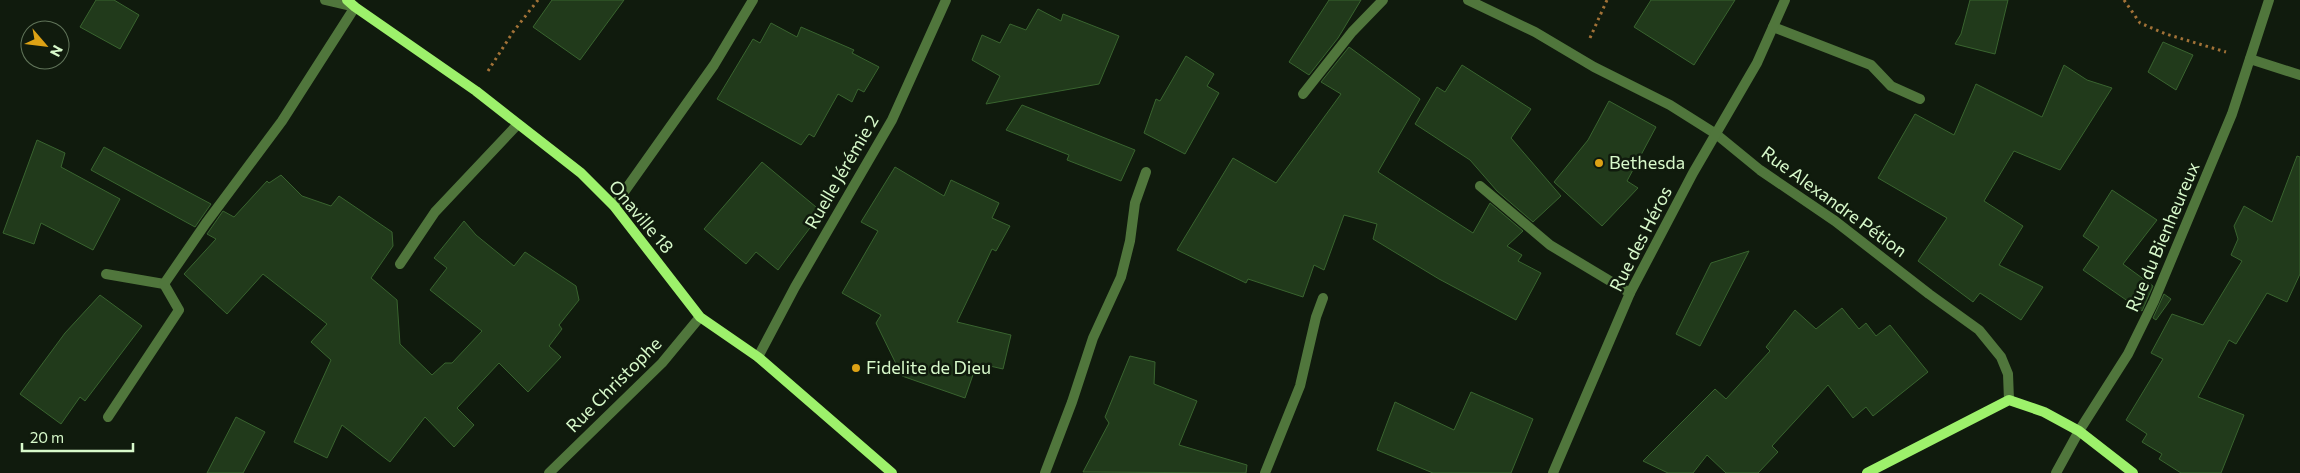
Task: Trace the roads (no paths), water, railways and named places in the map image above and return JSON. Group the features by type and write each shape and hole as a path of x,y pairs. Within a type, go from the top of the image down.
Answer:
{"street":[{"path":"164,284 206,223 282,122 351,4 325,0"},
{"path":"614,206 714,65 753,0"},
{"name":"Ruelle Jérémie 2","path":"758,357 795,287 892,120 946,0"},
{"path":"1303,94 1352,32 1383,0"},
{"name":"Rue Alexandre Pétion","path":"1468,0 1534,32 1580,59 1670,105 1716,134 1760,170 1835,221 1979,330 2001,357 2008,374 2009,400"},
{"name":"Rue des Héros","path":"1553,473 1630,293 1716,134 1757,63 1785,0"},
{"name":"Rue du Bienheureux","path":"2056,473 2079,431 2128,354 2154,301 2232,114 2269,0"},
{"name":"Onaville 18","path":"351,4 476,91 581,174 614,206 700,317 758,357 892,473"},
{"path":"1773,27 1871,65 1891,86 1920,99"},
{"path":"2250,59 2300,74"},
{"path":"400,264 435,212 517,125"},
{"path":"1045,473 1072,402 1093,338 1121,277 1130,241 1135,203 1146,172"},
{"path":"1480,186 1550,245 1630,293"},
{"path":"106,274 164,284"},
{"path":"108,417 179,310 164,284"},
{"path":"1265,473 1300,386 1316,317 1323,298"},
{"name":"Rue Christophe","path":"549,473 662,363 700,317"},
{"path":"1867,473 2009,400 2044,412 2079,431 2133,473"}],"place":[{"name":"Bethesda","path":"1599,163"},
{"name":"Fidelite de Dieu","path":"856,368"}]}
